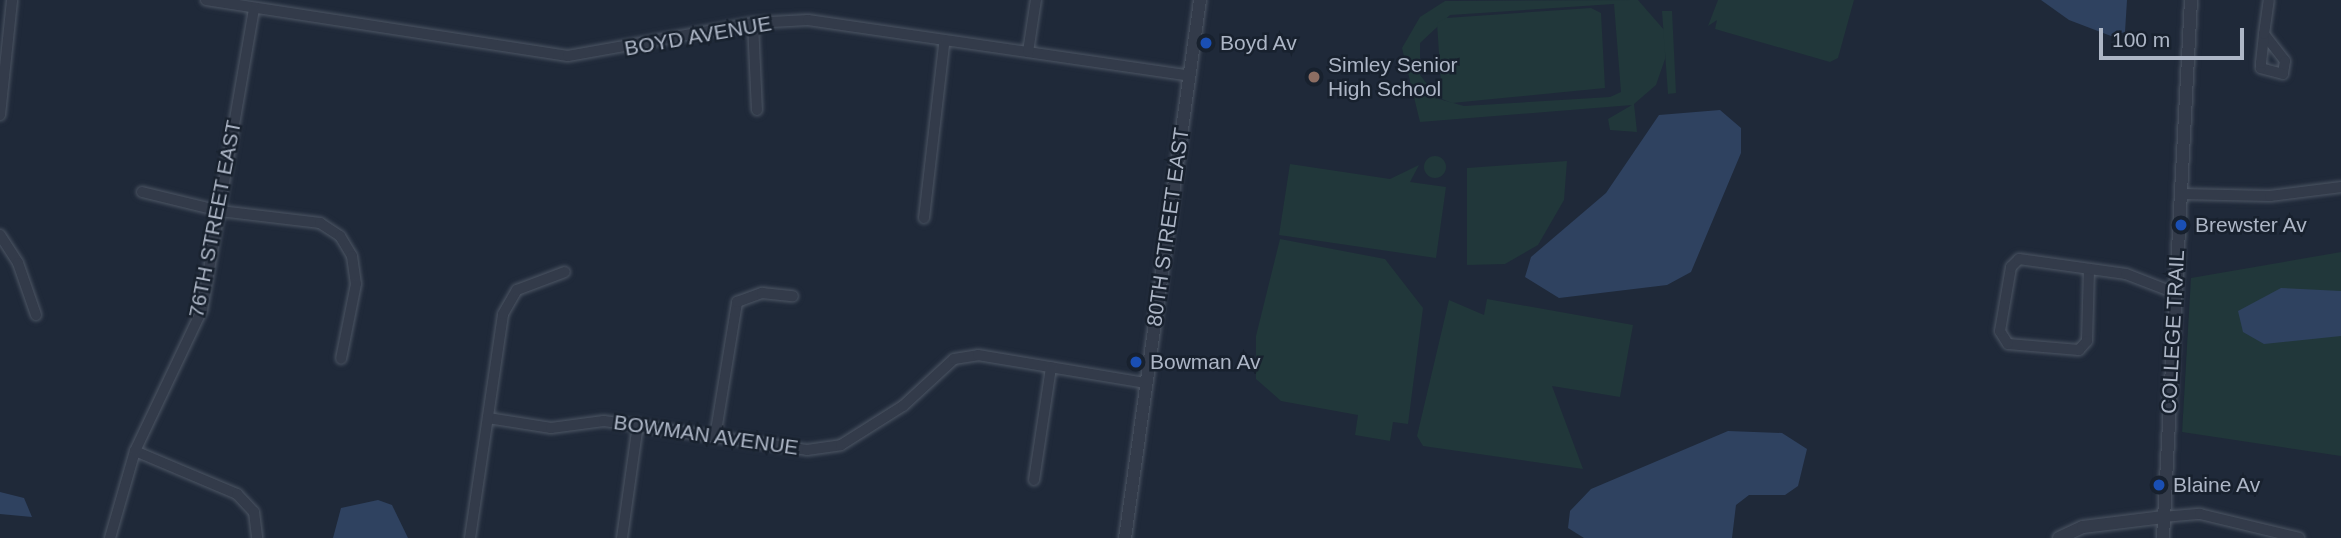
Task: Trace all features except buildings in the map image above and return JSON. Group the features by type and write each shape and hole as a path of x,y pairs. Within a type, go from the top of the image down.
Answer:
{"street":[{"path":"0,115 12,0"},
{"name":"BOYD AVENUE","path":"206,0 568,56 753,23 808,20 944,44 1028,52 1190,76"},
{"path":"1028,52 1036,0"},
{"name":"80TH STREET EAST","path":"1125,538 1200,0"},
{"name":"COLLEGE TRAIL","path":"2163,538 2192,0"},
{"path":"2264,34 2269,0"},
{"name":"76TH STREET EAST","path":"110,538 135,451 202,310 254,9"},
{"path":"753,23 757,110"},
{"path":"924,218 944,44"},
{"path":"2181,194 2270,196 2341,187"},
{"path":"142,192 220,211 320,223 340,236 352,256 356,284 341,359"},
{"path":"0,235 18,263 36,315"},
{"path":"2088,269 2087,341 2079,349 2008,344 2000,331 2011,267 2020,259 2126,274 2175,293"},
{"path":"470,538 503,314 517,290 565,272"},
{"path":"715,437 737,302 762,293 793,296"},
{"name":"BOWMAN AVENUE","path":"488,418 551,428 604,421 638,424 807,450 841,445 903,406 954,359 978,355 1145,383"},
{"path":"1034,480 1051,367"},
{"path":"622,538 638,424"},
{"path":"135,451 237,494 254,512 257,538"},
{"path":"2059,538 2084,527 2200,514 2299,538"}],"green space":[{"path":"1638,0 1665,31 1665,59 1656,85 1634,104 1637,132 1610,130 1608,119 1632,105 1420,122 1402,48 1420,17 1445,1","holes":["1614,4 1621,92 1610,97 1464,106 1439,99 1420,75 1420,43 1450,15"]},
{"path":"1718,0 1854,0 1838,58 1830,62 1715,29 1717,20 1708,26"},
{"path":"1591,8 1601,13 1605,88 1452,103 1442,99 1437,23 1446,18"},
{"path":"1662,11 1672,11 1676,93 1668,94"},
{"path":"1435,156 1443,159 1446,167 1443,175 1435,178 1427,175 1424,167 1427,159"},
{"path":"1567,161 1564,200 1538,245 1505,264 1467,265 1467,168"},
{"path":"1290,164 1390,179 1419,165 1410,182 1446,187 1436,258 1279,235"},
{"path":"1280,239 1385,259 1423,308 1408,424 1393,422 1390,441 1355,435 1358,415 1281,401 1256,379 1256,336"},
{"path":"2341,252 2341,456 2182,432 2191,278"},
{"path":"1487,299 1633,325 1620,397 1552,386 1583,469 1423,446 1417,436 1449,300 1484,315"}],"water":[{"path":"2041,0 2127,0 2125,32 2111,36 2069,20"},
{"path":"1720,110 1741,128 1741,153 1691,272 1667,285 1559,298 1525,277 1531,257 1606,193 1659,115"},
{"path":"2281,288 2341,291 2341,336 2264,344 2243,332 2238,311"},
{"path":"1728,431 1782,433 1807,449 1798,486 1785,495 1749,495 1736,505 1732,538 1584,538 1568,528 1570,511 1591,489"},
{"path":"0,492 24,498 32,517 0,514"},
{"path":"378,500 392,505 408,538 333,538 341,508"}],"place":[{"name":"Boyd Av","path":"1206,43"},
{"name":"Simley Senior High School","path":"1314,77"},
{"name":"Brewster Av","path":"2181,225"},
{"name":"Bowman Av","path":"1136,362"},
{"name":"Blaine Av","path":"2159,485"}]}
